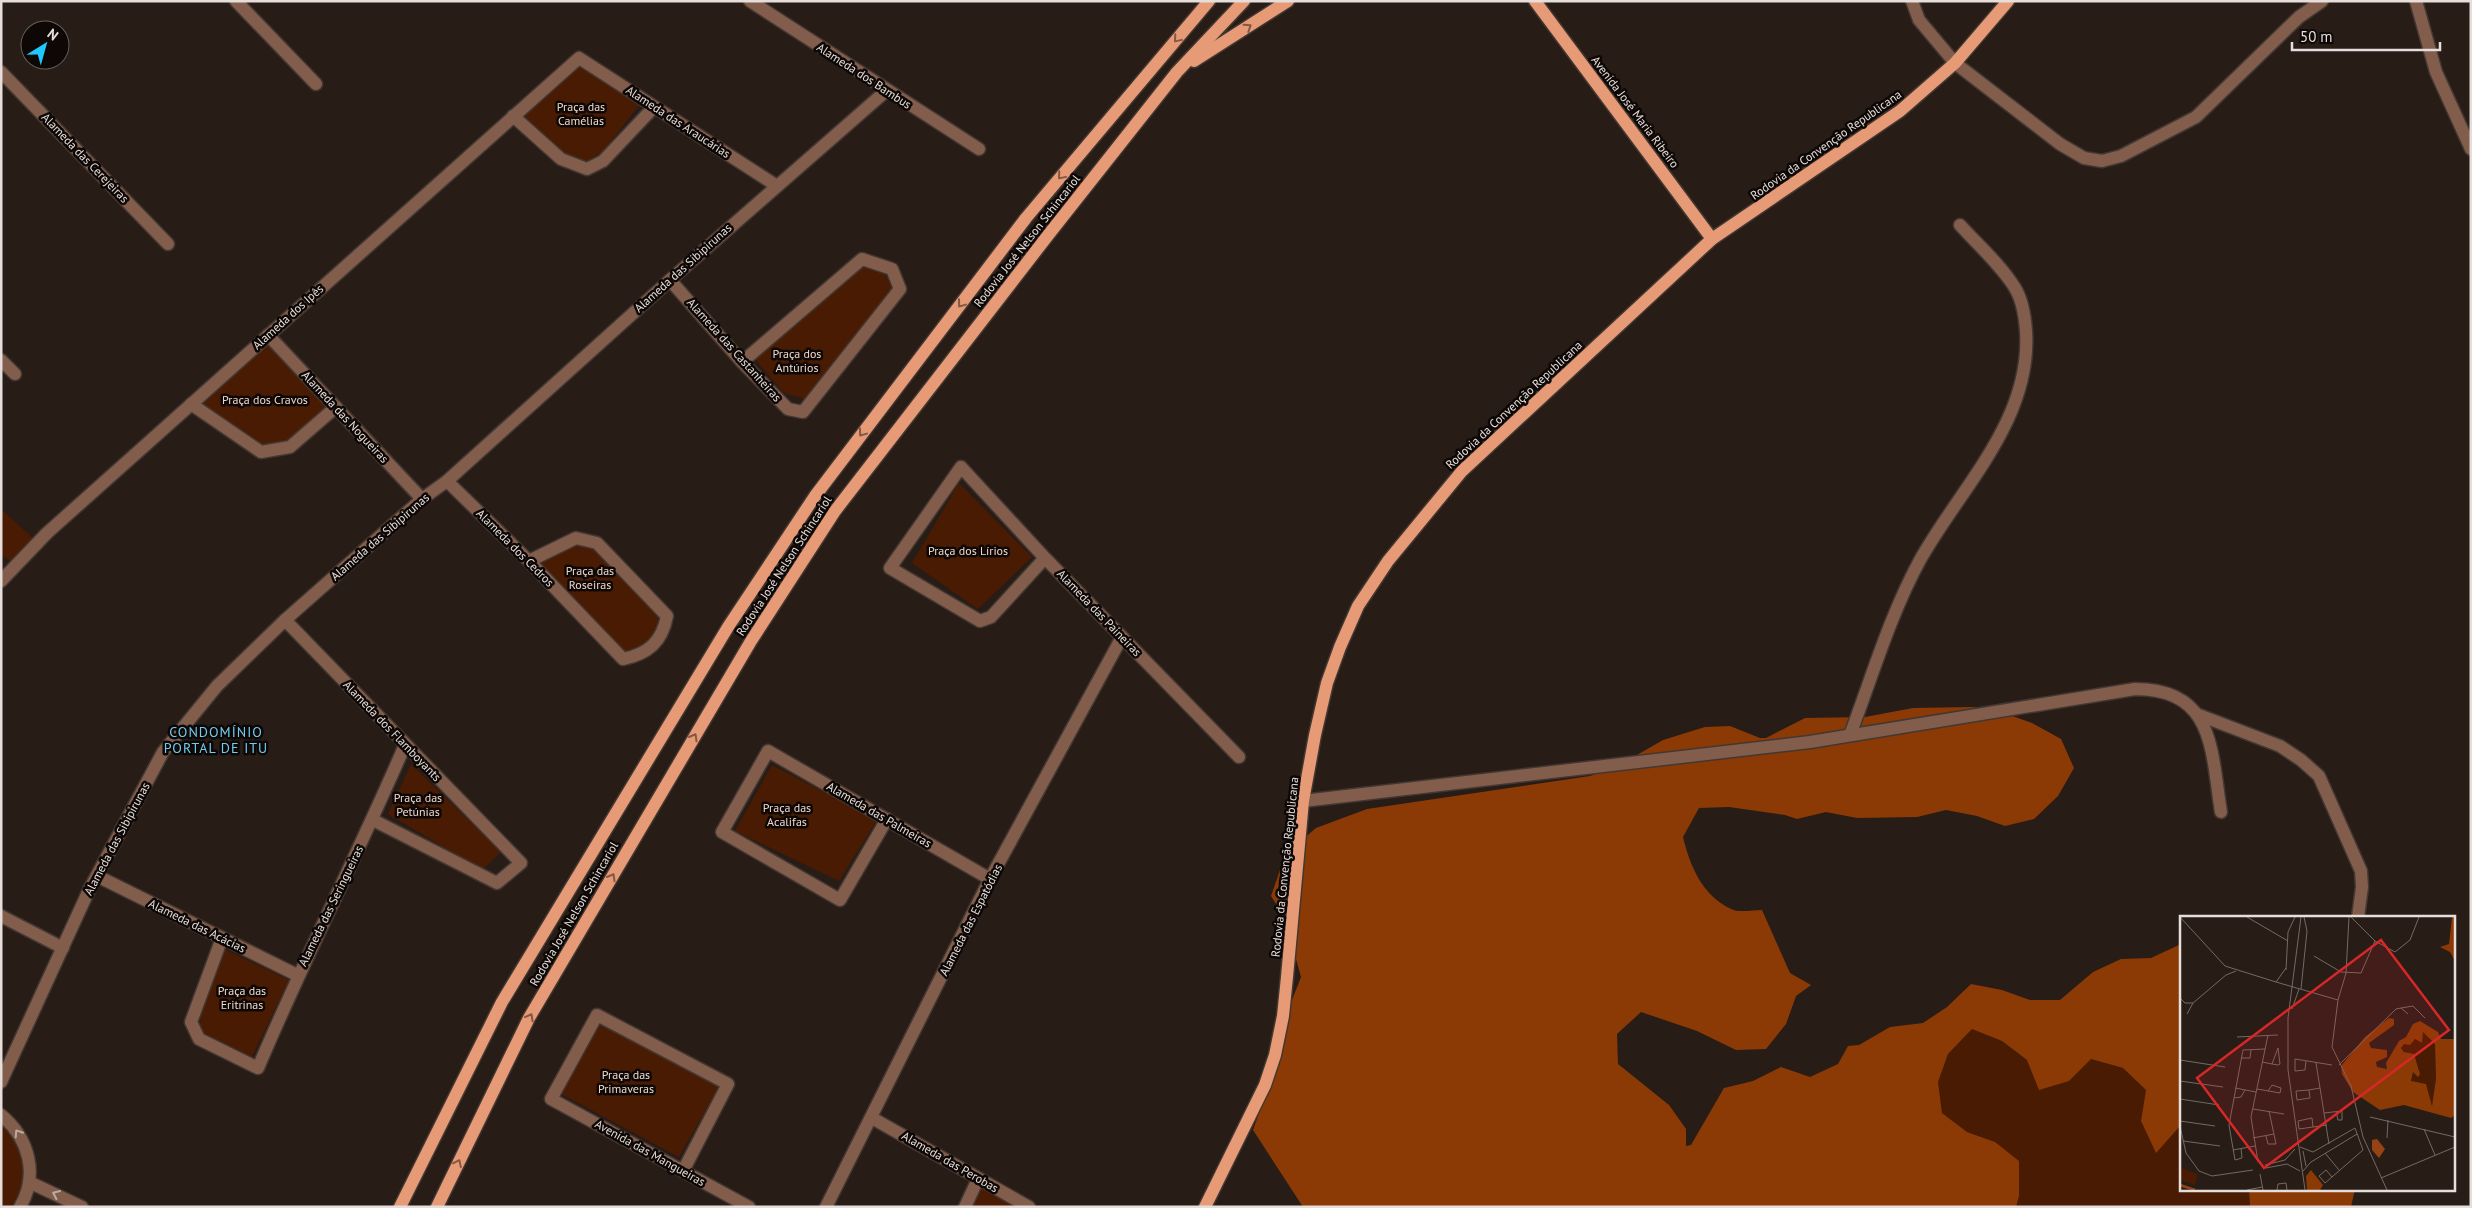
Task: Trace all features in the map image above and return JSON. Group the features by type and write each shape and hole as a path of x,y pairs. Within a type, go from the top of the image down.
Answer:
{"main road":[{"name":"Rodovia José Nelson Schincariol","path":"400,1207 502,1002 728,627 810,504 1026,218 1209,1"},
{"name":"Rodovia José Nelson Schincariol","path":"437,1207 529,1018 746,649 825,527 1048,234 1177,72 1244,1"},
{"path":"1177,72 1288,1"},
{"name":"Avenida José Maria Ribeiro","path":"1535,1 1712,239"},
{"name":"Rodovia da Convenção Republicana","path":"1205,1207 1265,1085 1275,1055 1288,977 1303,801 1323,700 1340,647 1358,606 1388,561 1462,471 1712,239 1900,111 1955,63 2008,1"}],"street":[{"path":"236,1 316,84"},
{"name":"Alameda dos Bambus","path":"750,1 886,91 979,149"},
{"path":"1912,1 1919,20 1955,63 2060,144 2084,158 2102,161 2121,156 2196,116 2300,17 2322,1"},
{"path":"2416,1 2436,72 2471,149"},
{"name":"Alameda das Araucárias","path":"579,58 776,186"},
{"name":"Alameda dos Ipês","path":"1,582 47,533 579,58"},
{"name":"Alameda das Cerejeiras","path":"1,72 168,244"},
{"name":"Alameda das Sibipirunas","path":"1,1082 97,876 163,752 217,686 285,620 422,499 447,481 670,280 886,91"},
{"path":"513,116 561,159 587,168 603,161 654,107"},
{"path":"1850,735 1904,590 2012,414 2022,384 2028,352 2025,314 2016,288 1960,225"},
{"name":"Alameda das Castanheiras","path":"670,280 742,362 788,409 803,412 900,289 892,269 862,259 742,362"},
{"name":"Alameda das Nogueiras","path":"268,336 422,499"},
{"path":"1,360 15,374"},
{"path":"191,404 261,452 290,447 336,407"},
{"name":"Alameda das Paineiras","path":"1045,558 991,617 980,620 890,568 962,467 1045,558 1239,757"},
{"name":"Alameda dos Cedros","path":"447,481 529,561 623,659 638,656 650,650 665,626 667,616 598,543 576,538 529,561"},
{"name":"Alameda dos Flamboyants","path":"285,620 521,863 497,883 373,820"},
{"name":"Alameda das Espatódias","path":"826,1207 990,880 1122,637"},
{"path":"1303,801 1850,735 2135,689 2154,689 2179,698 2199,715 2280,746 2301,760 2319,776 2361,871 2362,886 2358,916"},
{"path":"2199,715 2208,734 2221,812"},
{"name":"Alameda das Seringueiras","path":"222,938 191,1022 198,1039 258,1068 297,975 373,820 405,745"},
{"name":"Alameda das Palmeiras","path":"887,819 840,900 722,832 768,751 887,819 990,880"},
{"name":"Alameda das Acácias","path":"97,876 297,975"},
{"path":"1,916 63,948"},
{"name":"Avenida das Mangueiras","path":"682,1171 728,1084 597,1015 551,1099 682,1171 749,1207"},
{"path":"1,1115 13,1126 26,1147 30,1165 29,1182 20,1207"},
{"name":"Alameda das Perobas","path":"872,1118 1029,1207"},
{"path":"965,1207 978,1179"},
{"path":"29,1182 82,1207"}],"green space":[{"name":"Praça das Camélias","path":"580,60 641,103 603,151 587,161 565,156 520,115"},
{"name":"Praça dos Antúrios","path":"862,263 885,274 892,288 805,399 784,393 754,358"},
{"name":"Praça dos Cravos","path":"267,339 333,407 290,445 261,449 195,404"},
{"name":"Praça dos Lírios","path":"959,483 1032,557 978,609 912,563"},
{"path":"1,509 36,541 15,564 1,554"},
{"name":"Praça das Roseiras","path":"575,542 596,547 659,615 660,626 647,644 625,654 540,562"},
{"name":"Praça das Petúnias","path":"411,764 501,852 482,870 388,814"},
{"name":"Praça das Acalifas","path":"772,765 877,820 839,881 735,831"},
{"name":"Praça das Eritrinas","path":"222,948 289,980 252,1057 202,1032 199,1015"},
{"name":"Praça das Primaveras","path":"601,1022 719,1087 679,1157 561,1094"},
{"path":"1972,1029 2002,1041 2027,1060 2069,1081 2091,1059 2123,1068 2146,1090 2141,1121 2156,1152 2180,1126 2180,1190 2249,1190 2250,1207 2016,1207 2019,1196 1995,1142 1967,1132 1942,1113 1938,1082 1948,1054"},
{"path":"1,1121 19,1141 26,1179 15,1207 1,1207"},
{"path":"980,1184 1021,1207 969,1207"}],"shaded area":[{"path":"1973,707 2004,713 2032,723 2061,739 2074,768 2058,796 2034,819 2005,826 1977,816 1946,810 1917,817 1857,818 1826,812 1797,819 1785,815 1729,807 1699,808 1683,837 1689,859 1699,879 1712,896 1731,909 1742,911 1762,910 1790,973 1811,985 1796,996 1786,1024 1766,1049 1736,1050 1697,1031 1641,1012 1617,1034 1618,1064 1669,1105 1686,1129 1686,1146 1691,1145 1724,1088 1753,1081 1781,1067 1810,1077 1838,1064 1848,1046 1859,1045 1890,1027 1923,1023 1947,1007 1971,984 2002,990 2030,1000 2060,1000 2093,972 2121,959 2151,958 2180,944 2180,1126 2156,1153 2141,1121 2146,1090 2123,1068 2091,1059 2069,1081 2039,1090 2027,1060 2002,1041 1972,1029 1948,1054 1938,1082 1942,1113 1967,1132 1995,1142 2019,1161 2019,1196 2016,1207 1303,1207 1253,1130 1263,1102 1274,1034 1290,1005 1301,977 1278,907 1271,896 1280,870 1296,845 1316,828 1367,809 1590,776 1616,767 1663,740 1705,727 1730,726 1760,738 1766,738 1805,718 1865,717 1913,708"},
{"path":"2249,1190 2355,1190 2351,1207 2250,1207"}],"district":[{"name":"CONDOMÍNIO PORTAL DE ITU","path":"216,740"}]}
